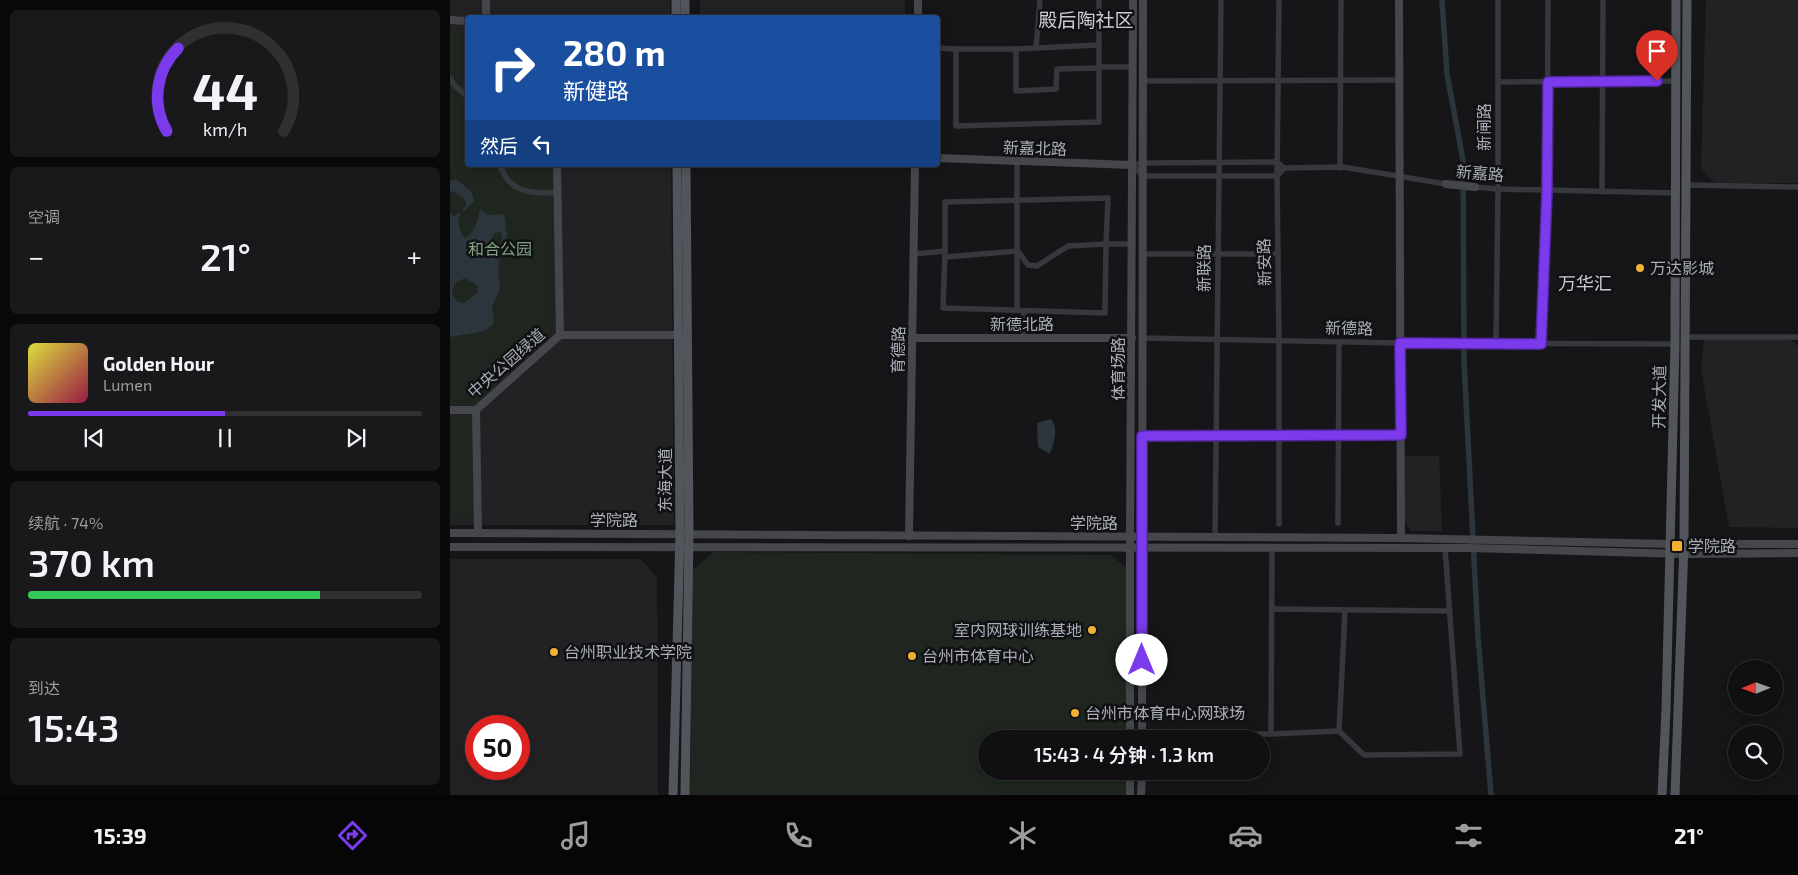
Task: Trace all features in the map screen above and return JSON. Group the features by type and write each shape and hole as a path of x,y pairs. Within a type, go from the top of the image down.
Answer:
{"main road":[{"path":"486,0 486,15"},
{"path":"676,0 676,15"},
{"path":"685,0 685,15"},
{"path":"918,0 918,15"},
{"name":"体育场路","path":"1130,730 1133,0"},
{"path":"1142,730 1143,0"},
{"path":"1399,0 1401,538"},
{"name":"开发大道","path":"1662,795 1666,710 1675,344 1676,0"},
{"name":"开发大道","path":"1675,795 1684,554 1687,0"},
{"path":"450,20 465,21"},
{"name":"新嘉北路","path":"940,158 1132,165"},
{"name":"中央公园绿道","path":"450,410 476,410 560,335 556,167"},
{"name":"东海大道","path":"677,167 678,335 684,534"},
{"name":"东海大道","path":"685,795 686,167"},
{"name":"育德路","path":"909,536 915,167"},
{"name":"新嘉路","path":"1446,184 1475,187"},
{"path":"560,335 678,335"},
{"name":"新德北路","path":"912,338 1132,338"},
{"path":"476,410 478,533"},
{"name":"学院路","path":"450,533 1401,538 1468,539 1670,549 1684,554 1798,553"},
{"name":"学院路","path":"450,546 1670,549 1684,544 1798,544"},
{"name":"东海大道","path":"673,795 684,547"},
{"path":"1130,780 1130,795"},
{"path":"1142,780 1142,795"}],"street":[{"path":"1036,48 1040,0"},
{"path":"956,49 956,126 1099,122 1099,0"},
{"name":"新联路","path":"1215,537 1221,0"},
{"name":"新安路","path":"1279,0 1277,176 1280,524"},
{"path":"1340,168 1341,0"},
{"name":"新闸路","path":"1496,344 1498,0"},
{"path":"1541,344 1547,191 1548,0"},
{"path":"1602,0 1602,192"},
{"path":"940,48 1016,49 1098,45"},
{"path":"1016,49 1016,91 1056,89 1057,69 1133,67"},
{"path":"450,78 454,85 465,94"},
{"path":"1143,81 1399,80"},
{"path":"1498,82 1675,81"},
{"path":"1017,161 1017,310"},
{"path":"1277,162 1284,168 1277,176 1143,176 1132,165 1143,163 1277,162"},
{"path":"501,167 511,184 532,193 557,193"},
{"name":"新嘉路","path":"1284,168 1340,168 1446,184"},
{"path":"1686,185 1798,187"},
{"name":"新嘉路","path":"1475,187 1547,191 1675,193"},
{"path":"1108,198 1106,244 1105,313 943,308 945,202 1108,198"},
{"path":"1018,251 1028,265 1037,266 1068,246 1132,244"},
{"path":"914,254 1018,251"},
{"path":"1143,254 1278,254"},
{"path":"1024,311 1024,338"},
{"path":"1686,337 1798,337"},
{"name":"新德路","path":"1142,338 1475,344 1675,344"},
{"path":"1338,523 1339,342"},
{"path":"1142,436 1401,435"},
{"path":"1272,548 1271,734 1339,731 1364,755 1460,754 1445,548"},
{"path":"1272,609 1450,611"},
{"path":"1339,731 1345,611"}],"shaded area":[{"path":"450,0 670,0 670,15 465,15 465,167 671,167 674,525 450,525"},
{"path":"700,0 905,0 905,15 700,15"},
{"path":"1706,0 1798,0 1798,183 1715,183 1701,169"},
{"path":"456,179 472,192 474,201 464,212 463,209 466,206 466,202 461,196 450,190 450,181"},
{"path":"480,208 488,214 504,214 507,234 499,261 500,289 492,306 494,323 485,331 450,337 450,213 454,216 459,213 461,216 458,218 459,226 465,238 474,229","holes":["501,232 502,240 497,254 492,258 486,250 493,241 492,237 495,233","465,278 478,286 477,293 464,303 458,302 452,295 454,284"]},
{"path":"1704,339 1790,339 1798,347 1798,528 1729,527 1701,369"},
{"path":"1051,419 1055,432 1050,454 1038,447 1037,423"},
{"path":"1405,456 1439,456 1442,531 1411,531 1405,521"},
{"name":"台州职业技术学院","path":"450,559 641,559 657,578 658,795 450,795"}],"green space":[{"name":"和合公园","path":"450,29 465,30 465,167 552,167 550,333 476,404 450,404"},
{"path":"472,414 473,517 450,517 450,415"},
{"name":"台州市体育中心","path":"713,552 1111,555 1134,574 1132,730 978,730 978,780 1132,780 1132,795 690,795 692,571"}],"waterway":[{"path":"1442,0 1447,74 1463,160 1464,361 1478,637 1491,795"}],"place":[{"name":"万达影城","path":"1640,268"},
{"name":"学院路","path":"1677,546"},
{"name":"室内网球训练基地","path":"1092,630"},
{"name":"台州职业技术学院","path":"554,652"},
{"name":"台州市体育中心","path":"912,656"},
{"name":"台州市体育中心网球场","path":"1075,713"}],"district":[{"name":"殿后陶社区","path":"1086,20"},
{"name":"万华汇","path":"1585,284"}],"route":[{"path":"1142,660 1142,436 1401,435 1400,343 1541,344 1547,191 1548,82 1657,81"}]}
